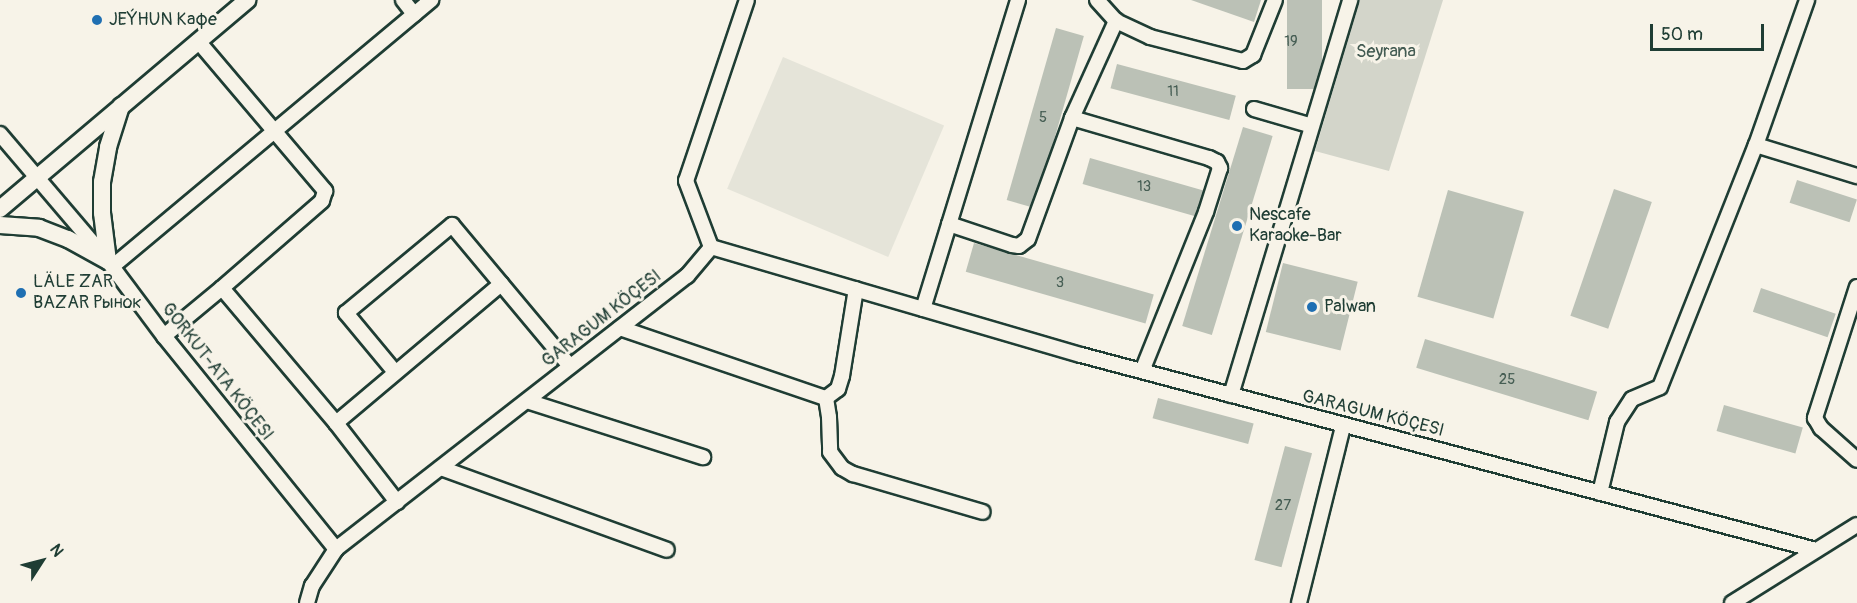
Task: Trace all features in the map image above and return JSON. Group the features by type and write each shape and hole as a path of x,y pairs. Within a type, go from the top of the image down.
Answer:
{"street":[{"path":"0,209 247,0"},
{"path":"403,0 414,14"},
{"path":"111,264 431,0"},
{"path":"711,247 686,182 747,0"},
{"path":"923,309 1018,0"},
{"path":"1100,1 1116,21 1150,37 1243,61 1252,55 1275,0"},
{"path":"1232,395 1350,0"},
{"path":"1600,493 1617,422 1632,399 1660,387 1756,145 1807,0"},
{"path":"949,224 1000,242 1019,246 1024,244 1036,223 1072,118 1116,21"},
{"path":"164,336 322,201 325,191 317,178 198,41"},
{"path":"111,264 102,213 102,182 108,147 121,106"},
{"path":"1254,109 1312,126"},
{"path":"1072,118 1209,158 1217,162 1220,168 1195,243 1142,371"},
{"name":"GORKUT-ATA KÖÇESI","path":"0,134 111,264 164,336 336,549"},
{"path":"1756,145 1857,176"},
{"path":"0,225 39,228 68,239 111,264"},
{"path":"395,372 346,313 452,225 570,366"},
{"name":"GARAGUM KÖÇESI","path":"307,603 312,586 336,549 687,276 711,247 1142,371 1816,550"},
{"path":"336,423 501,284"},
{"path":"222,288 336,423 397,502"},
{"path":"1857,288 1815,418 1821,428 1857,460"},
{"path":"826,398 838,389 842,376 856,290"},
{"path":"620,328 826,398"},
{"path":"826,398 830,452 842,468 853,474 983,512"},
{"path":"527,401 703,457"},
{"path":"1299,603 1343,426"},
{"path":"441,468 667,550"},
{"path":"1732,603 1816,550 1856,528"}],"shaded area":[{"path":"783,57 944,125 888,257 727,189"}],"green space":[{"name":"Seyrana","path":"1360,0 1443,0 1389,171 1315,151"}],"building":[{"path":"1191,0 1261,0 1254,22"},
{"path":"1287,0 1322,0 1322,89 1287,89"},
{"path":"1056,28 1084,36 1035,208 1007,200"},
{"path":"1117,64 1236,96 1229,120 1111,88"},
{"path":"1243,127 1273,136 1212,335 1182,326"},
{"path":"1090,158 1203,191 1196,216 1083,184"},
{"path":"1797,180 1857,199 1850,222 1790,203"},
{"path":"1614,189 1652,202 1608,329 1570,316"},
{"path":"1448,190 1524,212 1493,318 1417,297"},
{"path":"974,243 1154,295 1145,323 966,272"},
{"name":"Palwan","path":"1283,263 1358,282 1341,351 1266,332"},
{"path":"1761,288 1836,314 1828,337 1753,312"},
{"path":"1425,339 1597,392 1588,420 1416,368"},
{"path":"1158,398 1254,424 1248,444 1153,418"},
{"path":"1724,405 1803,428 1795,454 1717,431"},
{"path":"1285,446 1312,453 1282,567 1254,560"}],"place":[{"name":"JEÝHUN Кафе","path":"97,20"},
{"name":"Nescafe Karaoke-Bar","path":"1237,226"},
{"name":"LÄLE ZAR BAZAR Рынок","path":"21,293"},
{"name":"Palwan","path":"1312,307"}]}
